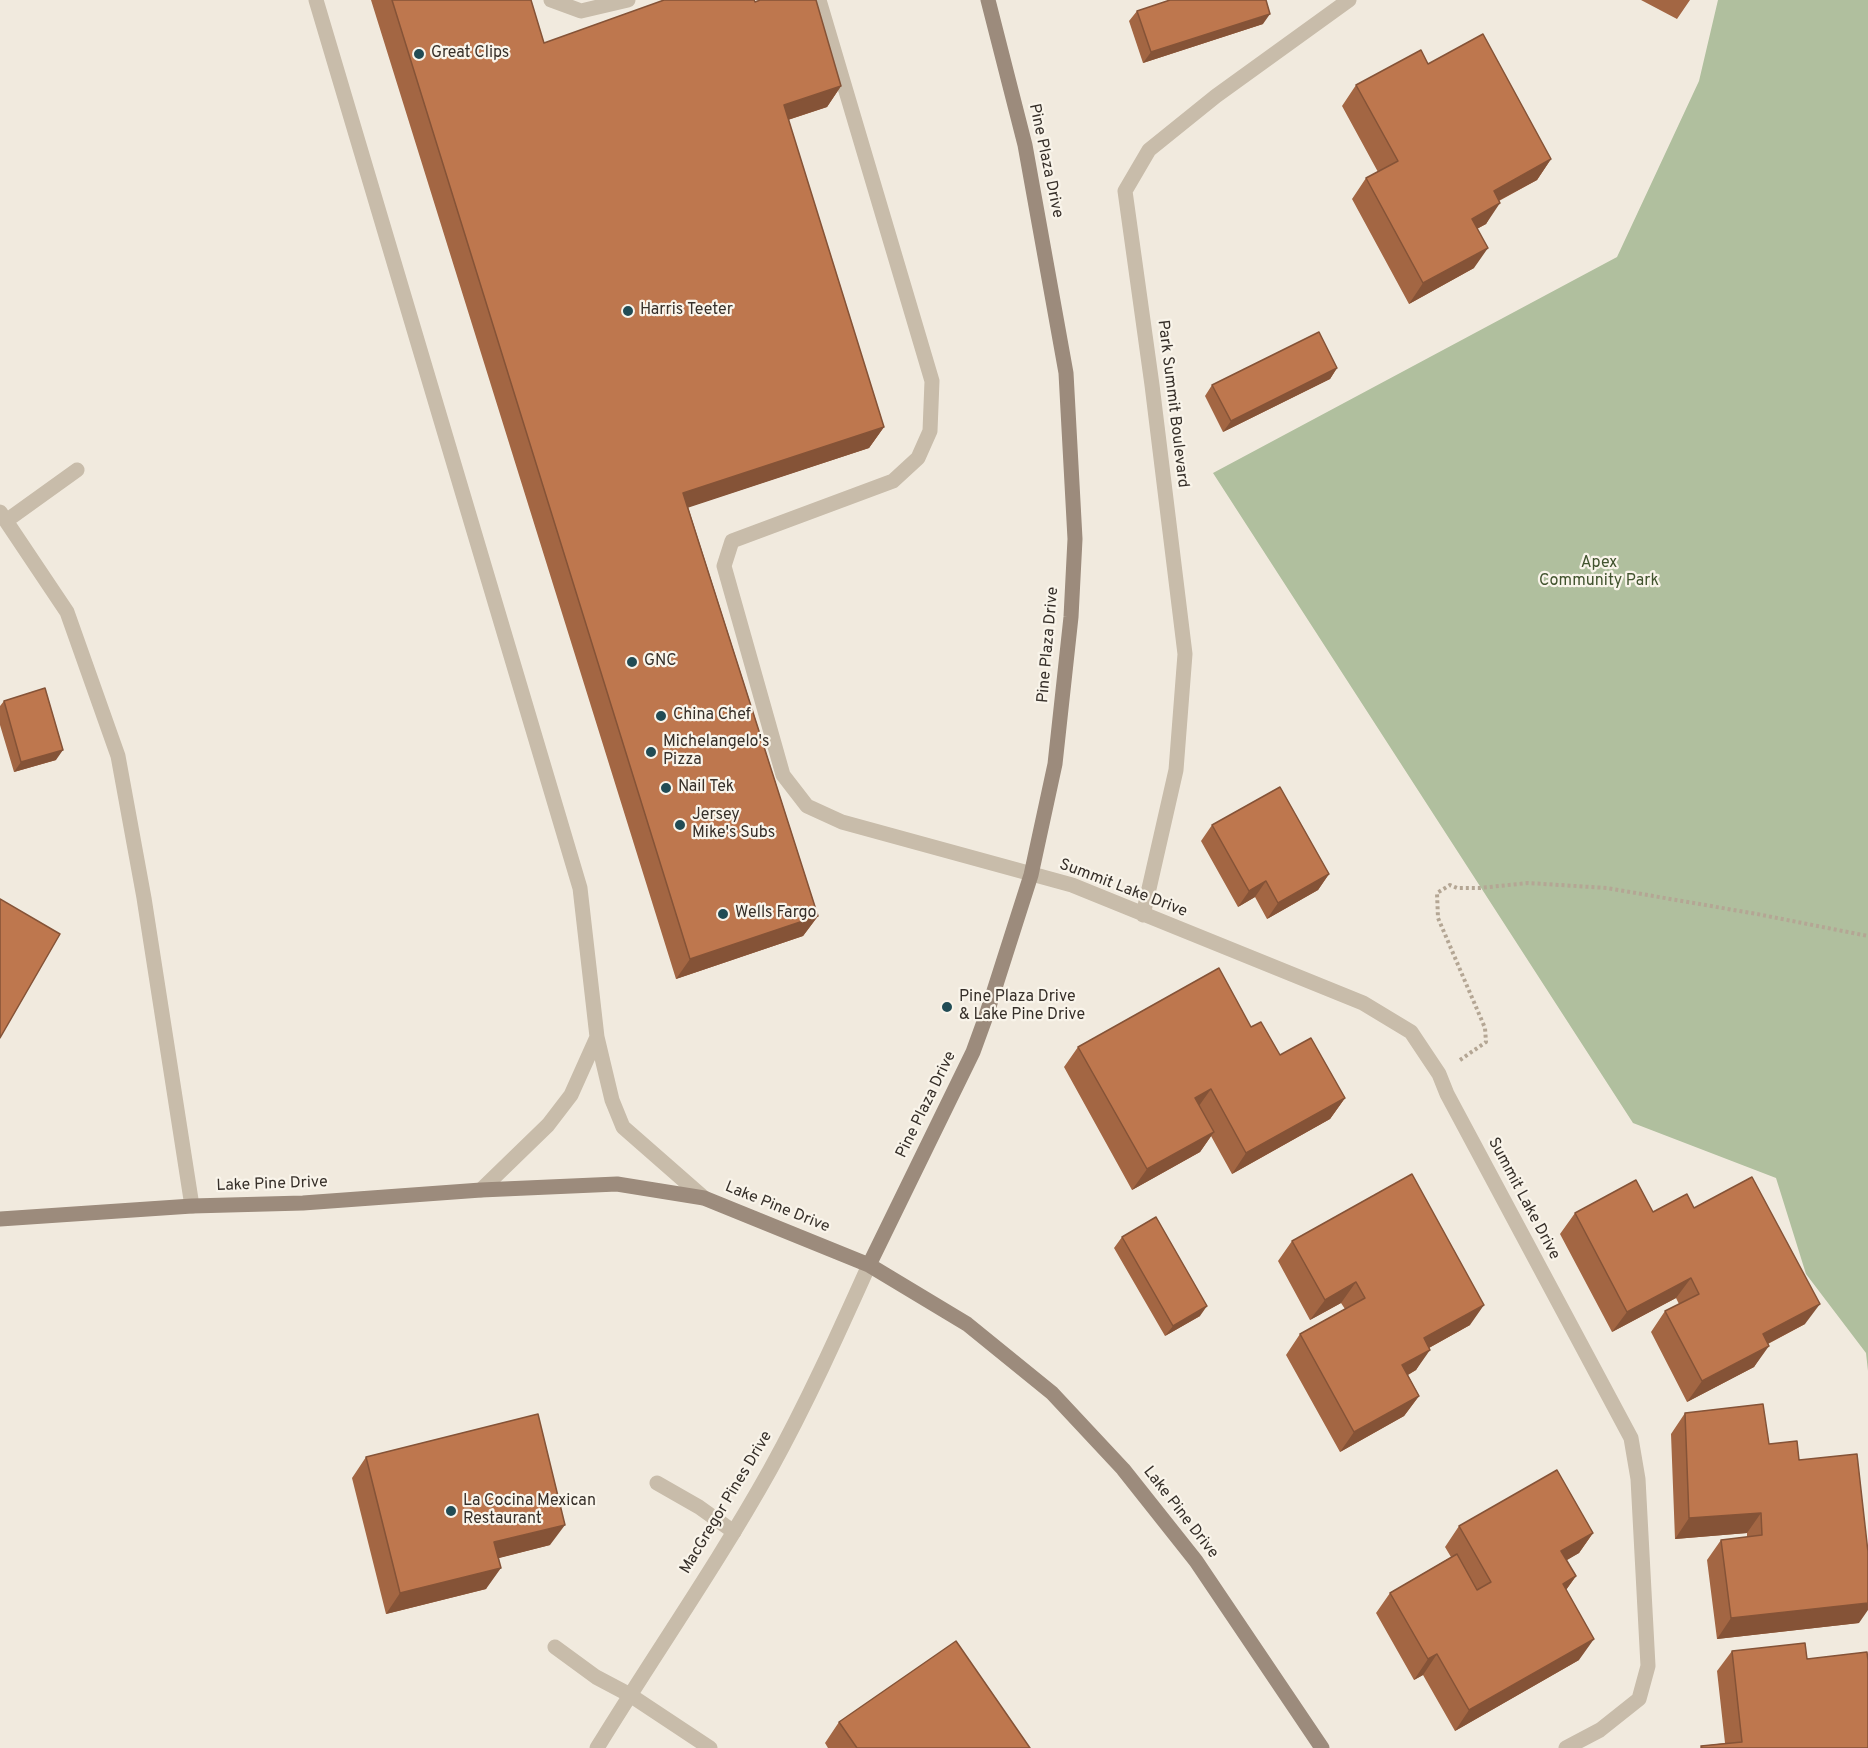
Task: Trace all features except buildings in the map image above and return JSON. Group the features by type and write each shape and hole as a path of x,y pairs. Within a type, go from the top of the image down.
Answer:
{"main road":[{"name":"Pine Plaza Drive","path":"869,1265 973,1052 1031,875 1055,764 1071,617 1076,539 1066,373 1025,145 988,0"},
{"name":"Lake Pine Drive","path":"0,1219 192,1206 303,1203 481,1190 617,1184 704,1198 869,1265 968,1324 1052,1393 1123,1469 1196,1561 1322,1748"}],"street":[{"path":"316,0 580,888 597,1037 612,1100 623,1127 704,1198"},
{"path":"551,0 581,11 628,0"},
{"name":"Summit Lake Drive","path":"819,0 932,381 930,431 918,458 893,481 732,541 724,566 783,775 807,806 842,822 1072,885 1364,1004 1411,1032 1438,1074 1630,1438 1638,1479 1648,1666 1639,1699 1600,1730 1566,1748"},
{"name":"Park Summit Boulevard","path":"1143,915 1176,770 1185,654 1152,385 1125,191 1149,150 1215,96 1349,0"},
{"path":"76,470 3,517 66,612 118,756 146,909 192,1206"},
{"path":"481,1190 548,1125 571,1095 597,1037"},
{"name":"MacGregor Pines Drive","path":"597,1748 734,1532 770,1470 809,1395 869,1265"},
{"path":"657,1483 699,1507 734,1532"},
{"path":"555,1647 596,1677 630,1695 710,1748"}],"path":[{"path":"1438,1074 1486,1042 1485,1028 1438,918 1437,893 1450,885 1457,888 1480,888 1528,883 1608,888 1868,936"}],"green space":[{"name":"Apex Community Park","path":"1718,0 1868,0 1868,1371 1866,1353 1806,1274 1776,1178 1633,1123 1213,473 1617,257 1699,81"}],"place":[{"name":"Great Clips","path":"419,54"},
{"name":"Harris Teeter","path":"628,311"},
{"name":"GNC","path":"632,662"},
{"name":"China Chef","path":"661,716"},
{"name":"Michelangelo's Pizza","path":"651,752"},
{"name":"Nail Tek","path":"666,788"},
{"name":"Jersey Mike's Subs","path":"680,825"},
{"name":"Wells Fargo","path":"723,914"},
{"name":"Pine Plaza Drive & Lake Pine Drive","path":"947,1007"},
{"name":"La Cocina Mexican Restaurant","path":"451,1511"}]}
